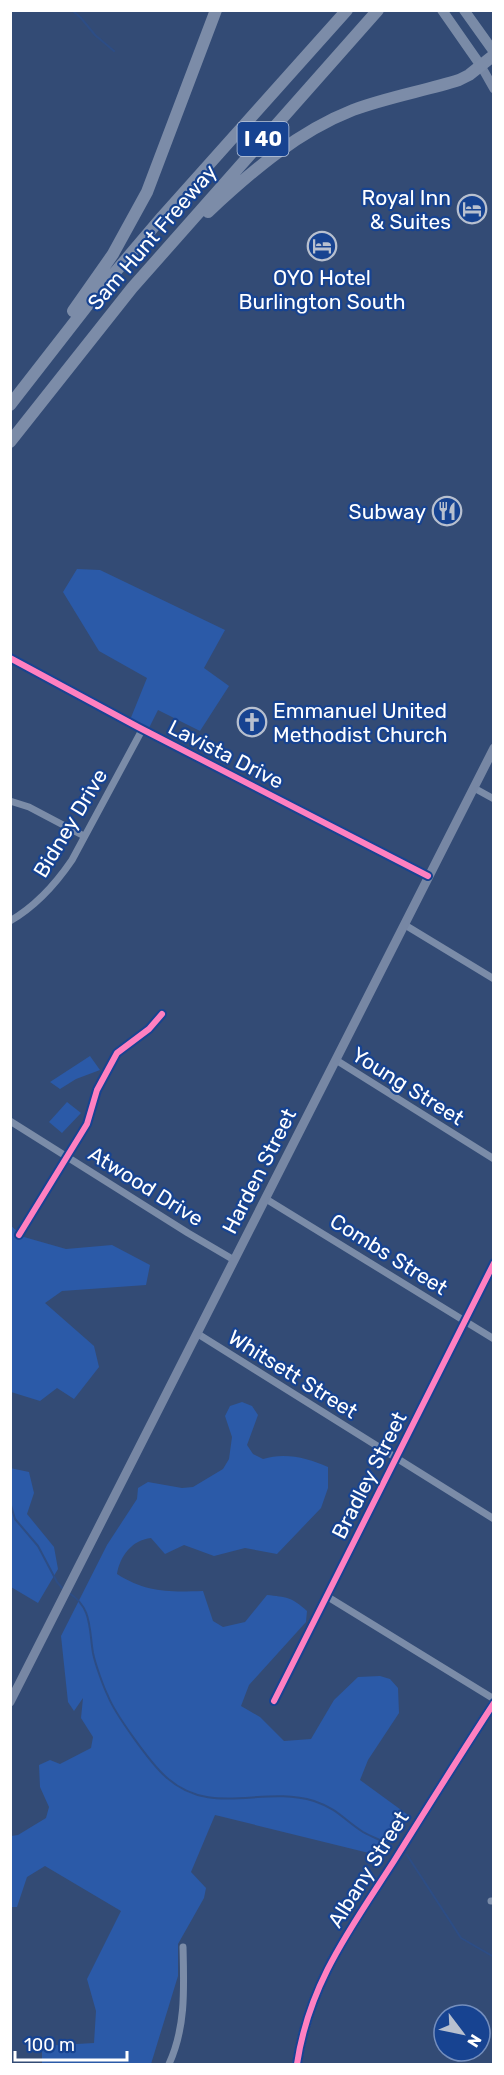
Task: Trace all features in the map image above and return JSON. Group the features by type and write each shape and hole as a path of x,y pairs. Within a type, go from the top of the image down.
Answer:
{"highway":[{"path":"10,405 113,254 137,212 158,167 216,10"},
{"name":"Sam Hunt Freeway","path":"10,405 94,297 162,217 347,10"},
{"name":"Sam Hunt Freeway","path":"10,442 149,269 378,10"},
{"path":"149,269 241,180 312,130 374,103 459,80 481,66 494,53"}],"main road":[{"path":"442,10 494,89"},
{"path":"464,10 494,53"},
{"name":"Harden Street","path":"10,1702 494,748"},
{"name":"Albany Street","path":"297,2064 310,2006 327,1969 354,1921 494,1701"}],"street":[{"name":"Lavista Drive","path":"10,658 142,730 428,876"},
{"name":"Bidney Drive","path":"10,921 32,907 51,888 72,860 142,730"},
{"path":"474,788 494,799"},
{"path":"10,801 28,807 84,836"},
{"path":"405,925 494,979"},
{"path":"19,1235 87,1124 103,1076 117,1053 149,1029 162,1014"},
{"name":"Young Street","path":"336,1060 494,1159"},
{"name":"Atwood Drive","path":"10,1121 234,1260"},
{"name":"Combs Street","path":"266,1199 494,1339"},
{"name":"Bradley Street","path":"274,1701 494,1263"},
{"name":"Whitsett Street","path":"198,1334 494,1519"},
{"path":"328,1597 494,1701"},
{"path":"169,2064 183,2018 183,1947"}],"shaded area":[{"path":"77,569 100,570 225,630 204,668 229,686 200,731 158,710 148,730 130,720 147,678 99,651 63,592"},
{"path":"90,1056 100,1070 76,1079 60,1089 50,1082"},
{"path":"67,1102 81,1113 62,1133 49,1122"},
{"path":"10,1225 24,1237 66,1249 112,1245 150,1265 146,1285 62,1291 45,1303 94,1346 99,1367 74,1399 57,1388 40,1401 11,1392"},
{"path":"242,1402 252,1406 258,1415 247,1445 253,1454 263,1459 280,1456 296,1457 328,1467 328,1488 321,1508 277,1554 245,1548 214,1556 184,1545 165,1554 151,1538 138,1542 128,1550 117,1574 138,1585 158,1590 203,1591 213,1621 223,1627 245,1622 267,1595 288,1598 307,1611 306,1622 249,1685 241,1706 260,1717 284,1741 311,1739 334,1700 358,1677 380,1676 390,1679 398,1688 399,1713 368,1760 360,1780 408,1815 377,1855 215,1815 191,1872 206,1888 204,1898 178,1944 178,1976 151,2064 42,2064 42,2046 94,2043 96,2011 87,1979 121,1911 45,1866 27,1877 17,1907 11,1907 11,1836 18,1835 46,1818 49,1807 40,1787 39,1765 50,1760 60,1764 91,1748 93,1737 81,1718 83,1698 74,1711 68,1702 61,1636 107,1545 137,1499 138,1488 148,1482 182,1488 193,1487 223,1469 229,1459 232,1437 225,1416 230,1406"},
{"path":"10,1468 29,1472 34,1493 27,1514 54,1547 58,1569 38,1603 11,1587"}],"waterway":[{"path":"72,10 95,35 114,51"},
{"path":"10,1502 15,1519 38,1546 57,1582 64,1590"},
{"path":"69,1593 86,1612 95,1663 112,1704 125,1726 166,1777 183,1789 201,1796 219,1798 275,1796 314,1801 335,1811 363,1832 392,1846"},
{"path":"407,1855 461,1938 494,1957"}],"cycle path":[{"path":"10,658 138,727 428,876"},
{"path":"19,1235 87,1124 97,1090 117,1053 149,1029 162,1014"},
{"path":"274,1701 494,1263"},
{"path":"297,2064 311,2008 334,1957 494,1703"}],"place":[{"name":"Royal Inn & Suites","path":"472,209"},
{"name":"OYO Hotel Burlington South","path":"322,246"},
{"name":"Subway","path":"447,511"},
{"name":"Emmanuel United Methodist Church","path":"252,722"}]}
